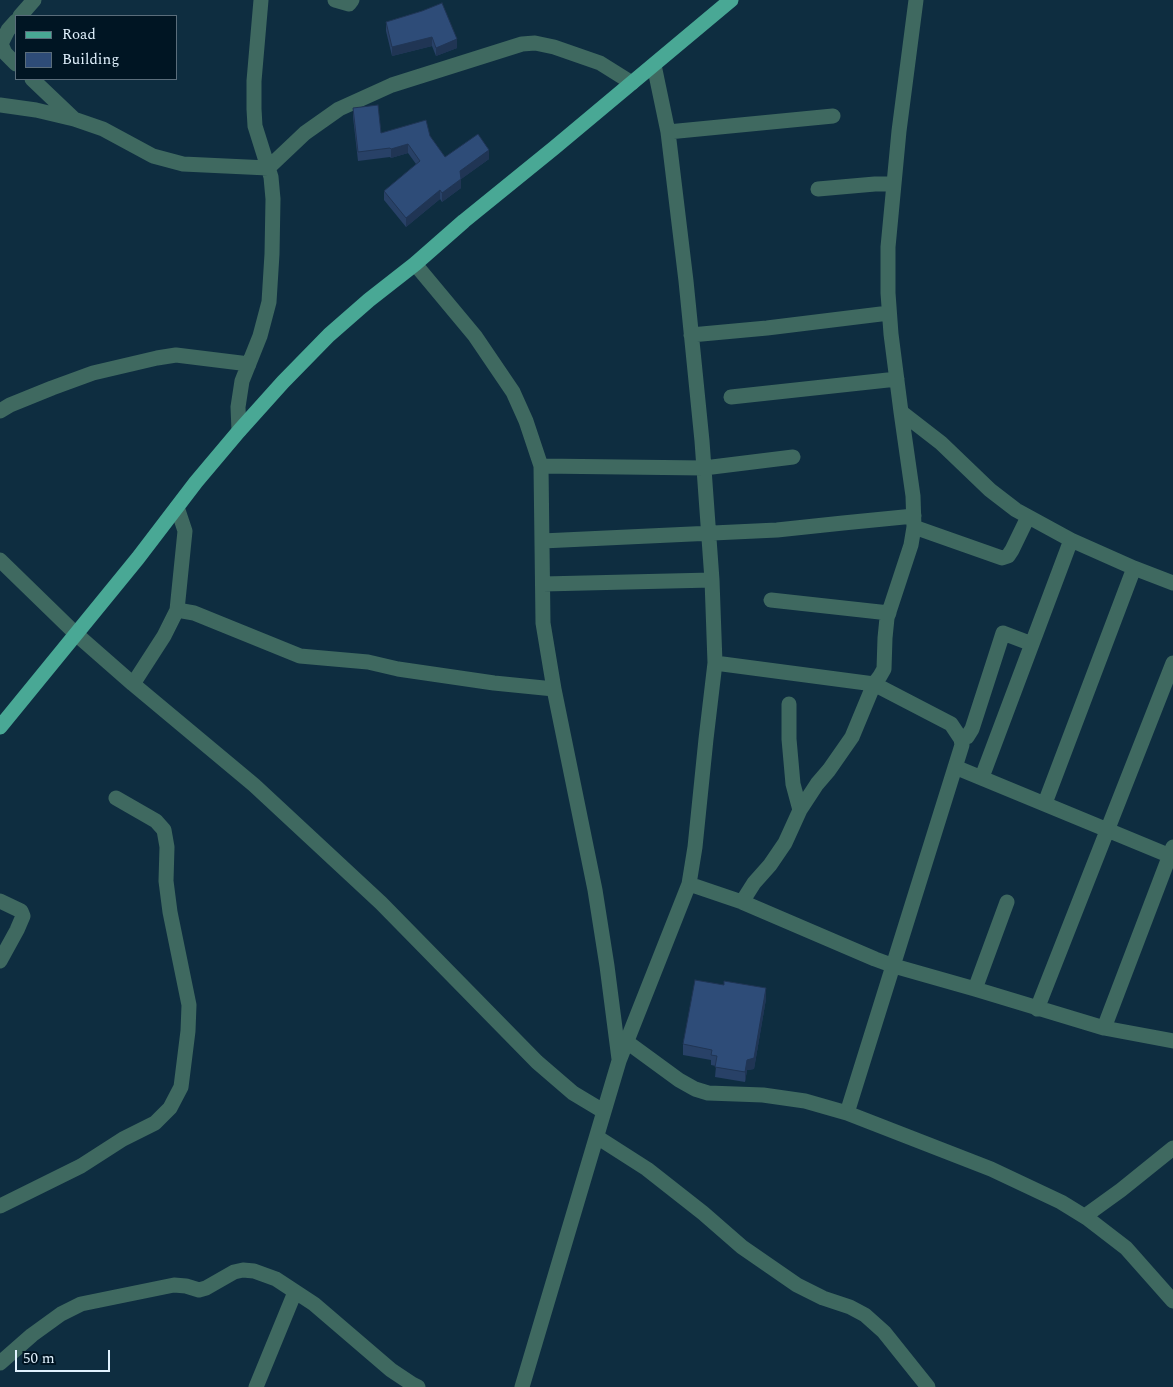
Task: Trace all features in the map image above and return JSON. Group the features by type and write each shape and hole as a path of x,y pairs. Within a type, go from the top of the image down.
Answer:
{"main road":[{"path":"0,727 196,482 283,382 329,335 731,0"}],"street":[{"path":"21,15 34,0"},
{"path":"239,431 238,407 242,381 260,336 268,302 272,254 274,198 271,178 255,126 254,109 254,81 261,0"},
{"path":"335,0 349,4 352,0"},
{"path":"742,902 785,843 800,810 817,784 852,737 874,684 884,669 885,638 889,613 911,546 914,522 913,496 889,313 888,248 899,131 916,0"},
{"path":"15,21 1,44 15,63"},
{"path":"0,104 74,119 103,130 153,156 183,164 268,168 305,133 339,109 392,85 522,44 535,43 554,47 600,63 632,83"},
{"path":"522,1387 619,1061 689,884 695,847 715,663 712,580 702,440 668,132 654,65"},
{"path":"33,80 74,119"},
{"path":"668,132 833,116"},
{"path":"818,189 894,184"},
{"path":"415,264 475,336 513,392 526,421 541,466 543,623 554,689 595,890 619,1061"},
{"path":"691,335 889,313"},
{"path":"0,411 10,405 93,373 157,358 176,355 249,364"},
{"path":"732,397 897,379"},
{"path":"901,412 941,443 990,490 1016,510 1072,540 1173,583"},
{"path":"541,466 704,468 793,457"},
{"path":"133,684 164,636 177,610 185,531 177,507"},
{"path":"542,541 777,530 843,523 914,522 1002,558 1008,556 1012,550 1028,517"},
{"path":"982,777 1072,540"},
{"path":"0,560 76,634 254,785 381,903 537,1062 573,1093 604,1111"},
{"path":"1045,804 1134,568"},
{"path":"543,584 712,580"},
{"path":"771,600 889,613"},
{"path":"177,610 194,612 300,656 368,662 398,669 494,684 554,689"},
{"path":"961,739 967,737 972,729 1003,632 1032,644"},
{"path":"715,663 874,684 951,724 961,739 962,745 847,1113"},
{"path":"1037,1008 1108,829 1169,685 1173,663"},
{"path":"789,704 789,739 793,784 800,810"},
{"path":"955,767 1172,853 1104,1028"},
{"path":"0,1206 80,1166 123,1140 155,1124 170,1108 181,1087 188,1031 189,1005 170,912 166,881 167,847 164,830 156,821 116,798"},
{"path":"689,884 742,902 894,966 1104,1028 1173,1041"},
{"path":"0,902 20,911 23,916 0,961"},
{"path":"974,989 1007,902"},
{"path":"627,1042 679,1080 695,1089 708,1093 787,1098 847,1113 991,1169 1061,1202 1085,1216 1126,1248 1173,1301"},
{"path":"597,1137 647,1169 703,1213 742,1247 797,1285 865,1315 884,1332 928,1387"},
{"path":"1085,1216 1173,1148"},
{"path":"0,1363 32,1335 61,1314 81,1304 174,1285 199,1290 234,1272 243,1270 254,1271 276,1280 314,1304 390,1370 418,1387"},
{"path":"256,1387 295,1292"}],"building":[{"path":"442,3 457,39 436,48 432,37 392,47 386,22"},
{"path":"378,105 381,133 426,120 430,136 445,157 478,134 489,150 460,171 461,179 442,193 440,190 406,218 384,191 420,161 408,144 391,149 358,152 353,108"},
{"path":"695,980 724,985 724,981 766,988 754,1058 747,1060 745,1072 715,1067 717,1056 711,1055 712,1050 683,1044"}]}
